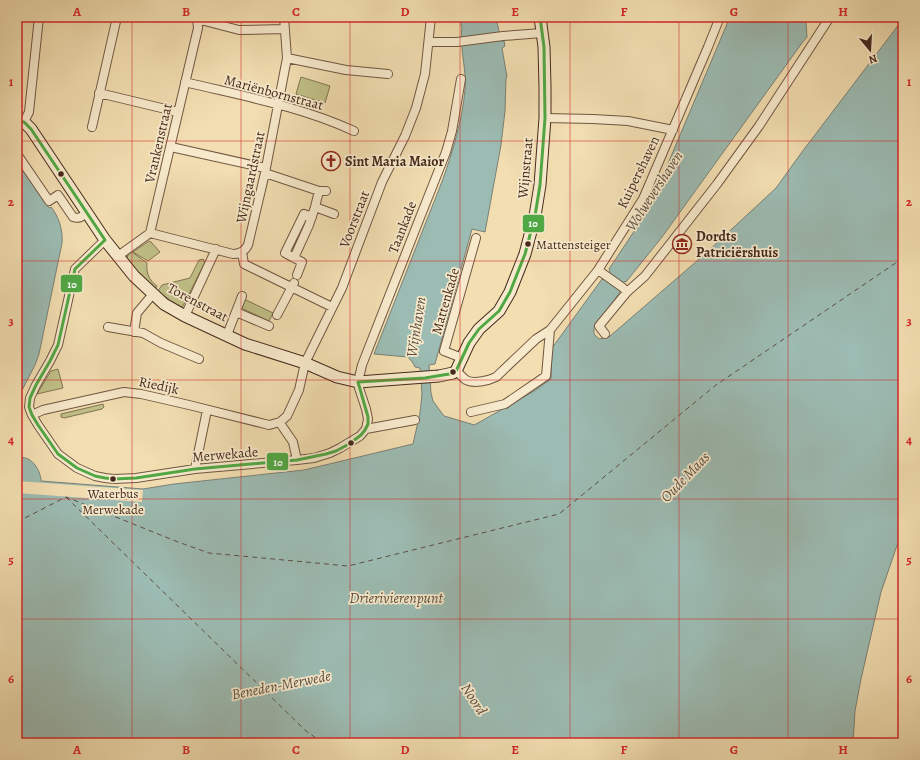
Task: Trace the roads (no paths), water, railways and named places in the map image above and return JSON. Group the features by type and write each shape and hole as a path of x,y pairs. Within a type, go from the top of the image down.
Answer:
{"street":[{"path":"21,122 29,112 39,17"},
{"path":"92,127 117,17"},
{"name":"Wijngaardstraat","path":"242,252 248,245 265,171 287,58 284,17"},
{"name":"Voorstraat","path":"281,424 287,416 299,390 305,363 342,288 382,182 405,136 416,108 425,74 431,17"},
{"name":"Wijnstraat","path":"456,371 469,343 479,329 499,311 510,292 525,254 535,216 540,185 545,118 544,47 540,17"},
{"name":"Kuipershaven","path":"456,371 465,379 470,381 482,381 496,377 536,339 550,330 598,270 642,199 673,130 720,17"},
{"path":"605,334 599,326 625,289 645,276 726,171 759,126 830,17"},
{"path":"195,18 239,30 285,29"},
{"name":"Vrankenstraat","path":"150,234 198,28 195,18"},
{"path":"429,42 457,42 542,33"},
{"path":"287,58 346,70 388,74"},
{"name":"Taankade","path":"358,382 365,358 446,152 452,130 461,79"},
{"name":"Mariënbornstraat","path":"185,82 278,104 327,120 354,131"},
{"path":"99,93 178,112"},
{"path":"545,118 593,118 628,121 673,130"},
{"name":"Torenstraat","path":"21,122 31,129 105,240 134,276 164,304 185,316 245,344 305,363 337,377 358,382 446,375 456,371"},
{"path":"171,146 265,171 322,191 312,217 304,214 285,254 302,262 277,315"},
{"path":"17,154 49,201 58,196 73,217 82,217 86,213"},
{"path":"315,207 334,214"},
{"path":"118,256 150,234 233,254 242,252 244,264 294,281 332,307"},
{"name":"Mattenkade","path":"462,358 444,351 476,238"},
{"path":"32,415 29,407 30,398 58,345 75,269 105,240"},
{"path":"185,316 216,249"},
{"path":"598,270 625,289"},
{"path":"134,332 137,313 153,294"},
{"path":"227,335 242,296"},
{"path":"236,312 269,326"},
{"path":"108,327 143,334 199,358"},
{"path":"471,412 505,404 546,376 550,330"},
{"path":"358,382 368,419 366,429"},
{"name":"Riedijk","path":"32,415 43,410 124,392 141,394 269,425 281,424"},
{"path":"195,469 208,410"},
{"name":"Merwekade","path":"32,415 58,454 77,468 95,476 105,478 136,478 195,469 314,458 335,451 360,436 366,429 415,420"},
{"path":"281,424 293,442 297,460"}],"water":[{"path":"461,17 496,17 501,41 504,41 505,46 502,48 507,77 501,145 485,232 472,229 435,364 429,365 433,401 444,416 474,425 534,391 551,379 552,348 602,279 606,279 610,271 609,269 637,227 661,180 730,17 805,17 807,37 662,237 626,282 625,281 619,288 621,291 594,328 594,334 599,339 609,337 705,254 776,188 903,19 903,528 881,592 855,711 853,743 17,743 17,453 21,457 31,461 36,466 41,481 143,489 174,484 304,470 413,444 420,413 422,394 420,368 415,367 408,357 374,354 443,179 457,135 465,90 465,74 461,42"},
{"path":"17,160 49,208 51,207 56,215 61,229 62,243 39,354 17,400"}],"place":[{"name":"Sint Maria Maior","path":"331,161"},
{"name":"Mattensteiger","path":"528,244"},
{"name":"Dordts Patriciërshuis","path":"682,244"},
{"name":"Waterbus Merwekade","path":"113,479"}],"water label":[{"name":"Wolwevershaven","path":"654,191"},
{"name":"Wijnhaven","path":"416,327"},
{"name":"Oude Maas","path":"685,477"},
{"name":"Drierivierenpunt","path":"396,598"},
{"name":"Beneden-Merwede","path":"281,685"},
{"name":"Noord","path":"474,699"}]}
